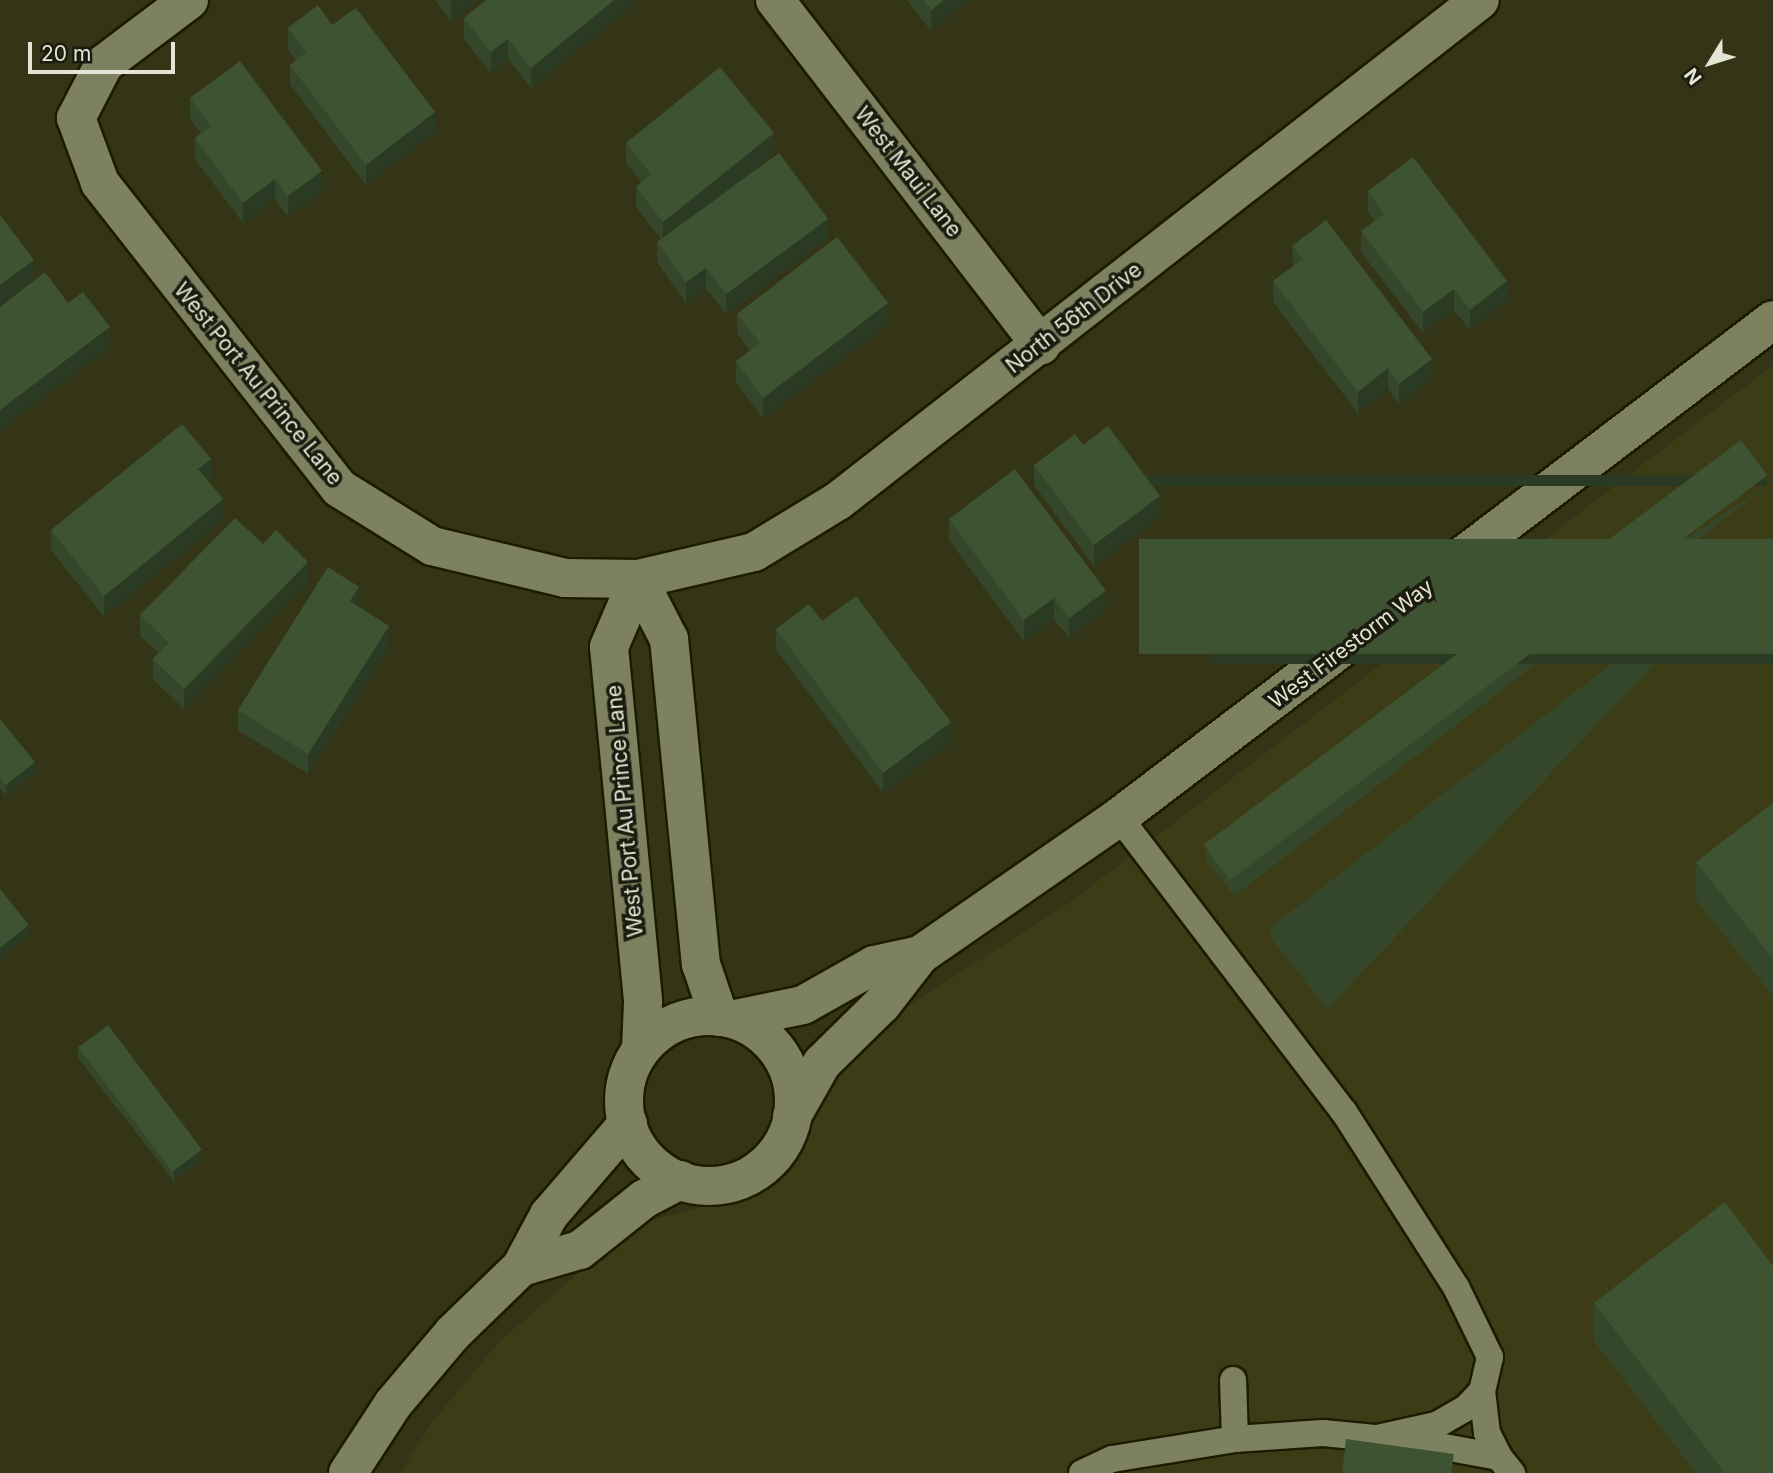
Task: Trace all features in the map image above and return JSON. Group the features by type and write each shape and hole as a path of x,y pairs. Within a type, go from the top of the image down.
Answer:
{"street":[{"name":"West Port Au Prince Lane","path":"189,0 104,64 76,118 100,183 339,488 432,546 565,578 638,579 609,647 643,1002 641,1049"},
{"name":"West Maui Lane","path":"775,0 1041,345"},
{"name":"North 56th Drive","path":"638,579 754,552 838,501 1480,0"},
{"name":"West Firestorm Way","path":"792,1116 821,1063 882,1004 920,955 1119,817 1773,320"},
{"path":"638,579 669,639 701,964 727,1018"},
{"path":"625,798 685,794"},
{"name":"West Firestorm Way","path":"727,1018 803,1005 874,965 920,955"},
{"path":"727,1018 761,1032 780,1053 792,1079 792,1116 788,1136 772,1159 750,1176 724,1185 680,1180 647,1160 624,1110 625,1081 641,1049 654,1035 679,1020 727,1018"},
{"path":"348,1473 393,1404 453,1333 521,1267 549,1214 628,1123"},
{"path":"521,1267 580,1250 644,1199 680,1180"}],"lane":[{"path":"1119,817 1344,1112 1456,1287 1490,1357 1482,1391 1487,1433 1506,1465"},
{"path":"1233,1380 1235,1439"},
{"path":"1377,1438 1436,1425 1466,1408 1482,1391"},
{"path":"1082,1473 1112,1460 1235,1439 1323,1433 1377,1438 1506,1465"}],"shaded area":[{"path":"1773,365 1773,1473 400,1473 431,1424 499,1342 591,1262 645,1222 761,1191 792,1166 818,1093 891,1017 1072,901"}],"building":[{"path":"486,0 614,0 531,68 508,39 491,52 464,18"},
{"path":"923,0 944,0 931,10"},
{"path":"318,5 332,25 356,8 435,112 366,165 290,65 306,52 288,28"},
{"path":"240,61 322,171 288,196 275,179 243,203 195,138 211,126 190,98"},
{"path":"720,67 774,133 663,222 636,187 651,174 626,143"},
{"path":"779,153 828,219 726,294 706,268 686,282 657,242"},
{"path":"1413,157 1507,281 1470,310 1454,289 1423,312 1361,231 1384,214 1368,191"},
{"path":"0,215 34,260 0,285"},
{"path":"1326,220 1432,359 1399,384 1388,368 1358,392 1273,281 1303,259 1292,246"},
{"path":"837,237 888,303 763,398 736,361 760,343 737,314"},
{"path":"45,272 68,303 83,292 110,327 0,410 0,307"},
{"path":"182,424 211,459 198,469 223,499 104,596 51,530"},
{"path":"1108,426 1160,496 1094,545 1034,465 1075,434 1083,445"},
{"path":"1741,440 1767,475 1230,880 1204,845"},
{"path":"1015,469 1106,591 1069,618 1054,598 1024,620 949,519"},
{"path":"235,518 263,544 276,530 308,562 184,689 153,659 169,643 140,615"},
{"path":"1139,539 1773,539 1773,654 1139,654"},
{"path":"328,567 359,587 350,601 389,626 308,754 238,710"},
{"path":"856,596 951,722 883,773 776,629 809,604 822,621"},
{"path":"0,719 35,762 6,785 0,778"},
{"path":"1773,803 1773,959 1696,862"},
{"path":"0,889 29,925 0,948"},
{"path":"108,1025 202,1150 172,1172 78,1047"},
{"path":"1725,1202 1773,1266 1773,1473 1725,1473 1594,1303"},
{"path":"1346,1439 1454,1454 1451,1473 1342,1473"}]}
